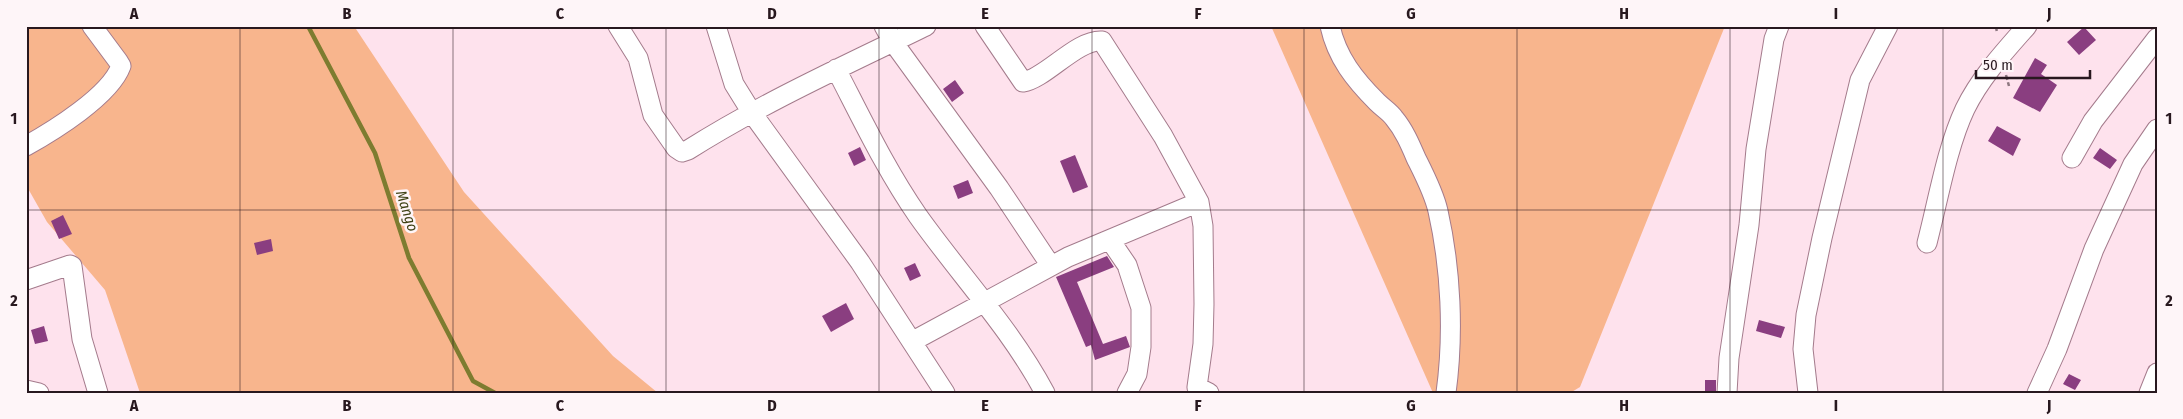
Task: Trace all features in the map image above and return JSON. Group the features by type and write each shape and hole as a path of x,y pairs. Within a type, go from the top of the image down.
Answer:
{"street":[{"path":"26,146 64,124 104,89 119,72 120,66 118,61 92,26"},
{"path":"618,26 638,58 653,115 676,148 682,152 836,69 888,34 926,26"},
{"path":"716,26 734,84 752,113 825,212 913,341 945,393"},
{"path":"985,26 1023,82 1080,48 1096,41 1102,41 1163,136 1199,202 1203,226 1204,304 1203,344 1196,387 1209,393"},
{"path":"1330,26 1334,43 1349,71 1394,117 1408,139 1438,209 1445,251 1449,311 1449,368 1446,393"},
{"path":"1727,393 1729,358 1749,225 1756,149 1774,39 1780,26"},
{"path":"1808,393 1804,349 1806,315 1820,248 1860,80 1888,26"},
{"path":"1927,243 1954,135 1965,108 1994,64 2027,26"},
{"path":"888,34 1009,202 1051,266"},
{"path":"2072,158 2093,121 2157,38"},
{"path":"836,69 897,182 946,253 1016,345 1045,393"},
{"path":"2037,393 2057,349 2094,249 2132,164 2157,129"},
{"path":"913,341 1051,266 1199,202"},
{"path":"1110,240 1128,265 1141,308 1141,347 1137,374 1127,393"},
{"path":"26,280 72,266 82,339 98,393"},
{"path":"2150,393 2157,373"},
{"path":"26,390 39,393"}],"shaded area":[{"path":"26,26 354,26 464,192 613,356 658,393 140,393 105,290 47,222 26,185"},
{"path":"1271,26 1725,26 1580,387 1570,393 1433,393"}],"building":[{"path":"2084,27 2096,40 2079,55 2067,42"},
{"path":"2035,58 2047,65 2041,74 2057,85 2040,112 2013,98"},
{"path":"955,80 964,93 952,102 943,89"},
{"path":"1997,126 2021,139 2013,156 1988,141"},
{"path":"860,147 866,160 854,166 848,153"},
{"path":"2100,148 2117,160 2110,169 2093,158"},
{"path":"1075,155 1088,187 1073,193 1060,161"},
{"path":"968,180 973,193 958,199 953,186"},
{"path":"63,215 72,234 59,239 51,221"},
{"path":"271,239 273,251 257,255 254,243"},
{"path":"1107,256 1114,267 1077,282 1103,344 1126,336 1130,347 1095,360 1091,345 1086,347 1056,277"},
{"path":"915,263 921,276 910,281 904,268"},
{"path":"846,303 854,319 831,332 822,316"},
{"path":"1759,320 1785,327 1781,338 1756,331"},
{"path":"44,326 48,341 35,344 31,330"},
{"path":"2069,374 2081,380 2075,390 2063,384"},
{"path":"1705,380 1716,380 1716,393 1705,393"}],"waterway":[{"name":"Mango","path":"308,26 375,153 409,258 473,381 495,393"}]}
